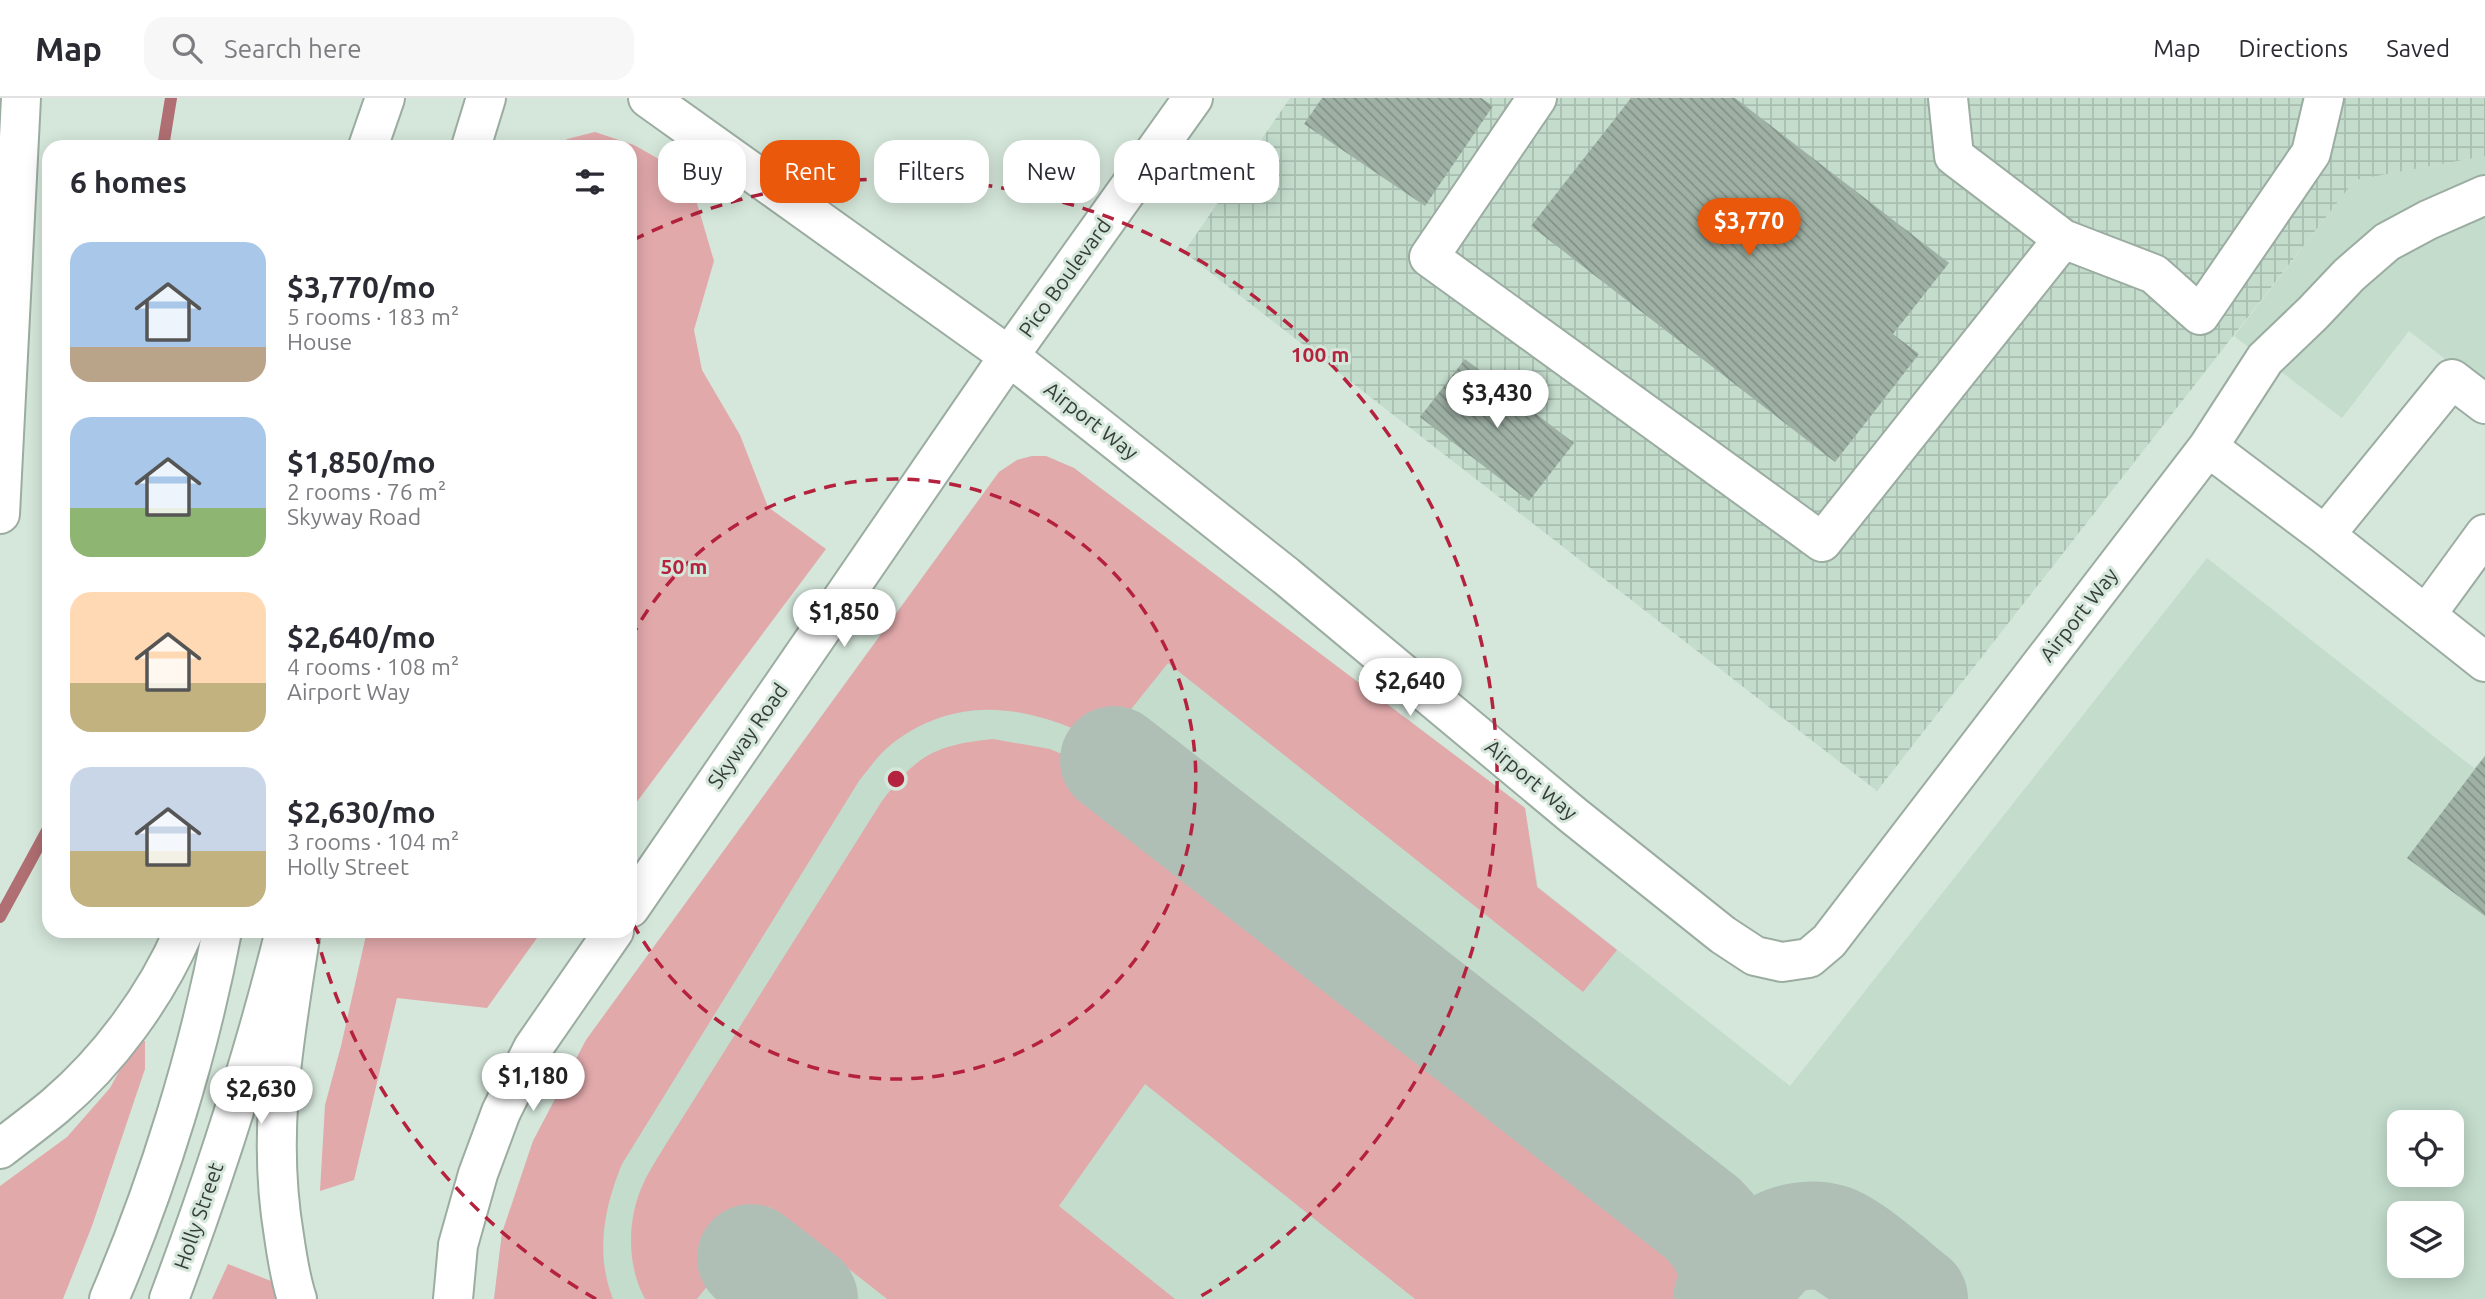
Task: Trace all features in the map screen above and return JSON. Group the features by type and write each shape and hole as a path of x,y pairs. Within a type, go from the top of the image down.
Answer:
{"main road":[{"path":"0,514 21,98"},
{"path":"371,140 385,98"},
{"path":"473,140 486,98"},
{"name":"Airport Way","path":"648,98 1009,356 1286,576 1574,816 1723,935 1755,956 1782,962 1809,958 1829,941 2208,447 2265,359 2349,275 2387,242 2428,220 2485,195"},
{"name":"Pico Boulevard","path":"1009,356 1193,98"},
{"path":"1536,98 1429,257 1822,542 2063,239"},
{"path":"1948,98 1954,156 2063,239 2154,274 2200,315 2311,153 2324,98"},
{"name":"Skyway Road","path":"637,898 1009,356"},
{"path":"2325,535 2452,379 2485,404"},
{"path":"2208,447 2325,535 2485,662"},
{"path":"2426,615 2485,534"},
{"path":"0,1149 56,1105 104,1058 145,1003 180,938"},
{"path":"109,1299 149,1194 176,1110 220,938"},
{"name":"Holly Street","path":"169,1299 229,1127 283,938"},
{"path":"296,1299 279,1209 275,1142 279,1077 300,938"},
{"path":"453,1299 458,1245 478,1174 500,1112 533,1048 609,938"}],"shaded area":[{"path":"1290,98 2485,98 2485,156 2355,180 1877,791 1184,252 1218,203 1279,203 1279,140 1261,140"},
{"path":"595,132 619,140 566,140"},
{"path":"637,147 658,159 658,203 697,203 714,261 694,330 702,370 740,435 768,507 826,549 637,802"},
{"path":"2485,156 2485,390 2409,331 2342,418 2234,336 2355,180"},
{"path":"1032,456 1046,456 1074,468 1525,808 1538,887 1790,1086 2207,558 2474,768 2485,756 2485,1299 494,1299 502,1233 533,1141 586,1040 999,472 1017,460"},
{"path":"1046,456 1074,468 1525,808 1537,887 1617,950 1583,992 1168,663 1104,743 1077,730 1021,713 966,711 939,718 913,730 887,748 859,781 622,1164 610,1197 604,1231 604,1265 613,1299 494,1299 502,1233 533,1141 586,1040 999,472 1017,460"},
{"path":"993,739 1050,749 1076,760 1653,1222 1673,1248 1679,1266 1676,1299 1415,1299 1145,1084 1059,1206 1175,1299 887,1299 770,1207 697,1299 645,1299 634,1271 632,1256 634,1210 644,1182 666,1144 894,785 929,755 956,745"},
{"path":"365,938 537,938 487,1008 397,998 354,1180 320,1191 325,1105"},
{"path":"136,1040 145,1041 145,1069 92,1226 63,1299 0,1299 0,1186 67,1137 110,1088"},
{"path":"228,1264 271,1281 276,1299 212,1299"}],"building":[{"path":"1322,98 1481,98 1493,106 1425,206 1304,124"},
{"path":"1631,98 1735,98 1949,263 1893,334 1919,354 1835,462 1531,226"},
{"path":"1465,359 1574,443 1529,501 1420,417"},
{"path":"2485,756 2485,916 2407,858"}],"waterway":[{"path":"164,140 171,98"},
{"path":"0,917 42,840"}],"taxiway":[{"path":"1114,760 1702,1218 1728,1255 1731,1276 1727,1299"},
{"path":"1731,1299 1755,1265 1772,1248 1792,1238 1815,1236 1839,1241 1914,1299"},
{"path":"751,1258 804,1299"}]}
